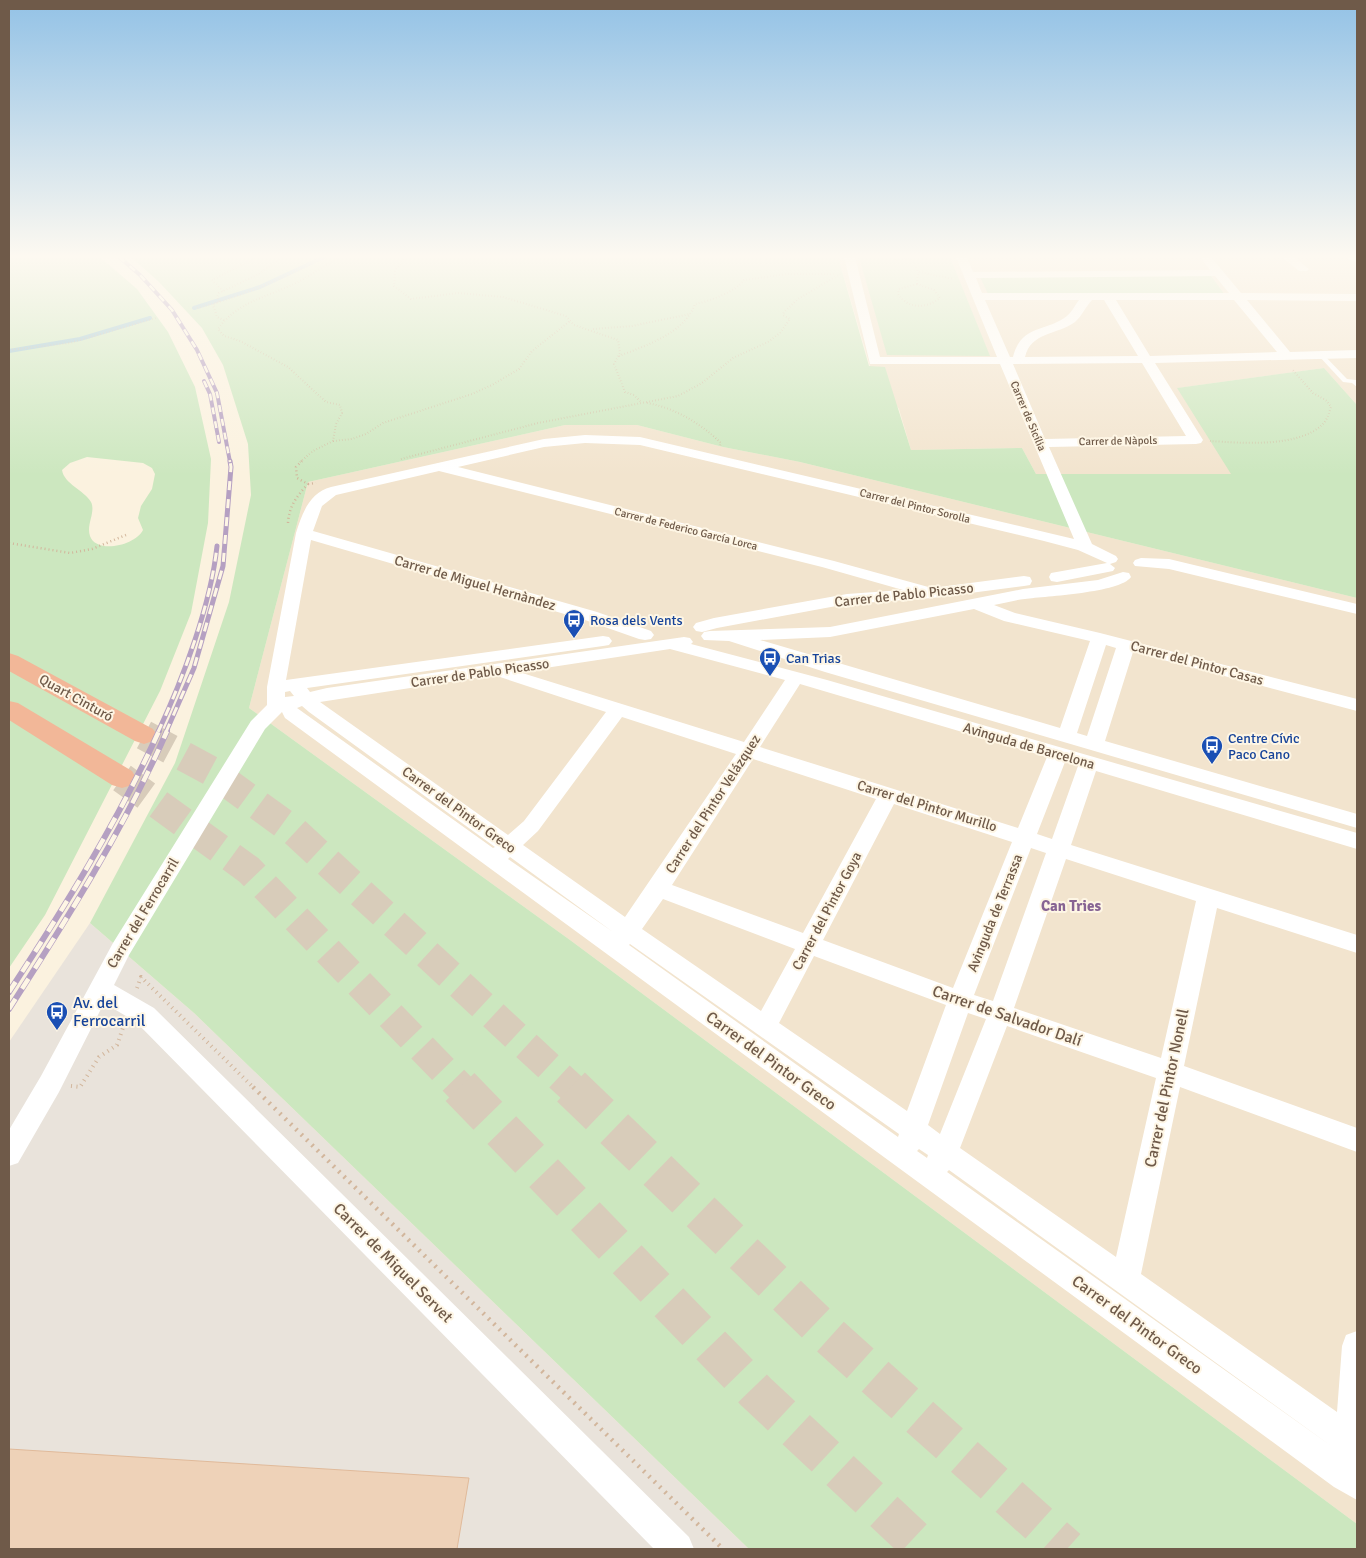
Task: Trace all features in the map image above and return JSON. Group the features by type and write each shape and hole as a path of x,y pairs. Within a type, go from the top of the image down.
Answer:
{"highway":[{"name":"Quart Cinturó","path":"9,661 144,735"},
{"path":"9,709 122,778"}],"street":[{"path":"868,330 876,361 1286,359 1320,354 1357,354"},
{"name":"Carrer de Sicília","path":"996,330 1011,361 1040,443 1083,540 1084,547"},
{"path":"1011,361 1026,342 1043,330"},
{"path":"1128,330 1196,440"},
{"path":"1263,330 1286,359"},
{"name":"Carrer de Federico García Lorca","path":"286,693 304,533 312,508 324,495 544,443 585,439 640,441 718,459"},
{"name":"Carrer de Nàpols","path":"1040,443 1196,440"},
{"name":"Carrer del Pintor Sorolla","path":"718,459 1084,547 1108,564 1113,573 1123,577"},
{"name":"Carrer de Federico García Lorca","path":"439,467 828,564 932,593"},
{"name":"Carrer de Miguel Hernàndez","path":"304,533 591,616 645,635"},
{"path":"1108,564 1126,557 1141,563 1169,564 1357,609"},
{"name":"Carrer de Pablo Picasso","path":"763,647 975,603 1101,585 1123,577 1134,578 1142,576 1146,570 1141,563"},
{"name":"Carrer de Pablo Picasso","path":"286,693 645,635 692,640 714,623 847,599 932,593 1079,574 1108,564"},
{"path":"1028,594 1023,609 1025,615 1037,622"},
{"name":"Carrer del Pintor Casas","path":"975,603 1010,618 1037,622 1357,705"},
{"name":"Carrer de Pablo Picasso","path":"286,693 327,694 496,671 692,640 733,636 830,632"},
{"name":"Avinguda de Barcelona","path":"733,636 1357,841"},
{"name":"Avinguda de Terrassa","path":"905,1157 912,1130 960,1000 1062,745 1100,638"},
{"name":"Avinguda de Barcelona","path":"692,640 796,677 1062,745"},
{"path":"929,1175 945,1154 1000,1014 1059,848 1126,645"},
{"name":"Carrer del Pintor Murillo","path":"496,671 1026,837 1357,944"},
{"name":"Carrer del Pintor Velázquez","path":"620,939 658,889 796,677"},
{"name":"Carrer del Ferrocarril","path":"9,1154 50,1084 146,907 258,725 286,693"},
{"name":"Carrer del Pintor Greco","path":"286,693 292,714 501,853 620,939 929,1175 1351,1480"},
{"path":"501,853 531,826 618,709"},
{"name":"Avinguda de Barcelona","path":"1091,754 1357,821"},
{"name":"Carrer del Pintor Goya","path":"765,1027 889,794"},
{"name":"Carrer de Salvador Dalí","path":"658,889 960,1000 1170,1072 1357,1140"},
{"name":"Carrer del Pintor Nonell","path":"1125,1281 1208,896"},
{"name":"Carrer del Pintor Greco","path":"620,939 765,1027 1354,1443 1351,1480"},
{"name":"Carrer de Miquel Servet","path":"100,989 145,1015 677,1549"},
{"path":"1354,1443 1357,1346"}],"lane":[{"path":"1320,354 1345,381 1354,381 1357,384"}],"path":[{"path":"9,350 70,343 116,330"},
{"path":"219,330 224,336 249,346 288,368 326,402 340,405 343,412 336,424 334,441"},
{"path":"308,484 297,478 296,467 314,448 334,441 352,439 366,434 383,423 472,394 492,385 520,369 532,351 560,330"},
{"path":"593,330 610,334 618,340 619,356 614,364 625,392 634,395 641,403 660,404 712,434 721,443 718,459"},
{"path":"619,356 650,344 673,330"},
{"path":"395,462 526,426 678,396 702,383 734,358 768,342 782,330"},
{"path":"1196,440 1250,442 1289,440 1308,434 1323,424 1331,407 1327,401 1313,393 1286,359"},
{"path":"288,525 288,510 294,499 308,484 322,481"},
{"path":"9,543 70,554 92,549 126,535"}],"shaded area":[{"path":"859,330 1357,330 1357,405 1324,368 1178,388 1232,474 1036,474 1022,448 911,450 899,409 870,366"},
{"path":"565,425 637,425 723,447 800,462 1357,598 1357,1524 570,940 249,708 308,482"},
{"path":"90,923 194,1013 749,1549 9,1549 9,1042"}],"green space":[{"path":"9,330 166,330 195,387 211,459 208,523 191,613 160,691 45,915 9,968","holes":["87,457 143,463 152,468 155,474 152,489 141,506 138,518 143,530 139,536 116,546 100,545 94,542 89,532 92,510 91,502 66,479 62,470 70,463"]},
{"path":"203,330 859,330 869,366 885,367 911,450 1022,448 1036,474 1231,474 1177,388 1324,368 1357,405 1357,598 800,462 723,447 637,425 565,425 308,482 249,708 570,940 1357,1524 1357,1549 749,1549 194,1013 90,923 175,763 229,602 251,495 248,444 223,365"},
{"path":"880,330 979,330 990,356 887,355"}],"building":[{"path":"9,1449 469,1478 457,1549 9,1549"}],"waterway":[{"path":"9,351 80,339 111,330"}],"tunnel":[{"path":"144,735 211,771 295,832 572,1088"},
{"path":"122,778 249,870 461,1088"},
{"path":"460,1087 756,1392 924,1549"},
{"path":"571,1087 822,1329 1067,1549"}],"railway":[{"path":"184,330 197,350 217,393 230,462"},
{"path":"204,381 210,394 219,442"},
{"path":"166,732 194,668 223,566 230,461"},
{"path":"158,732 195,641 209,592 217,546"},
{"path":"9,992 50,929 108,832 159,731"},
{"path":"9,1009 94,873 132,803 167,731"}],"place":[{"name":"Rosa dels Vents","path":"574,639"},
{"name":"Can Trias","path":"770,677"},
{"name":"Centre Cívic Paco Cano","path":"1212,765"},
{"name":"Av. del Ferrocarril","path":"57,1031"}],"district":[{"name":"Can Tries","path":"1071,906"}]}
